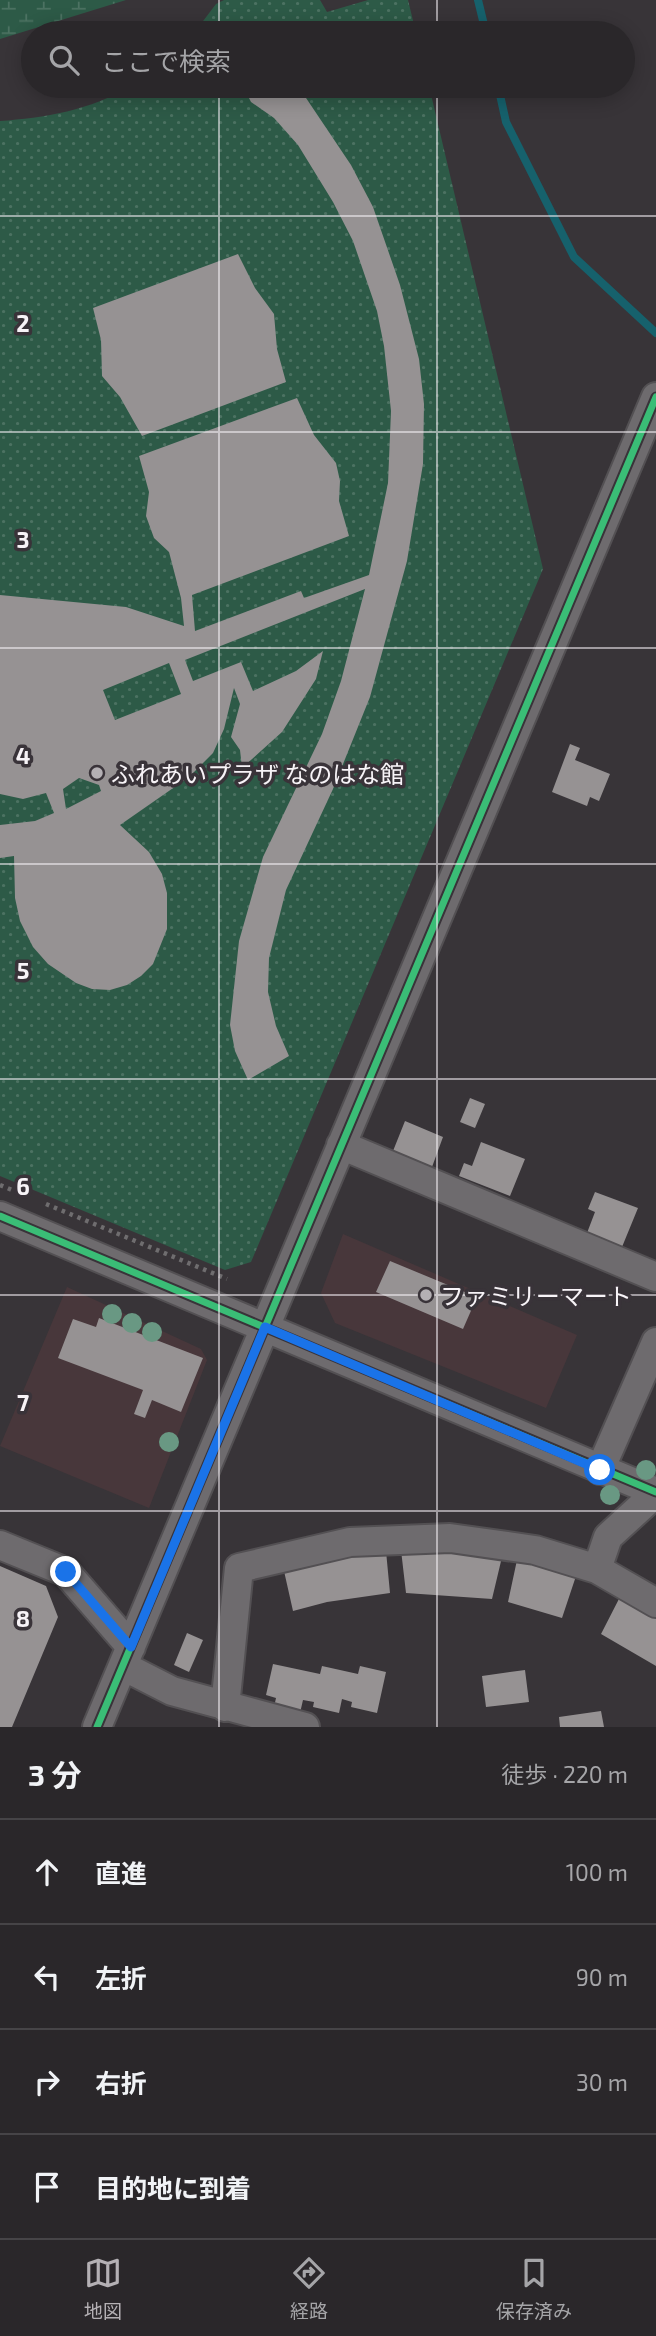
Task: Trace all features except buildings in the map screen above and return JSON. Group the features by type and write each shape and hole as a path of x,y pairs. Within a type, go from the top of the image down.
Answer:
{"street":[{"path":"97,1727 653,404"},
{"path":"341,1145 656,1277"},
{"path":"0,1216 656,1493 608,1537 597,1569"},
{"path":"600,1470 656,1342"},
{"path":"225,1707 239,1568 350,1542 450,1538 535,1550 597,1569 656,1602"},
{"path":"0,1545 66,1572 127,1657 172,1691 305,1727"}],"path":[{"path":"0,1185 25,1195"},
{"path":"38,1200 227,1279"}],"shaded area":[{"path":"343,1234 577,1335 546,1408 335,1323 321,1293"},
{"path":"67,1287 201,1349 207,1360 149,1508 0,1446"}],"green space":[{"path":"0,0 126,0 58,21 21,21 21,32 0,39"},
{"path":"224,0 320,0 327,12 368,0 408,0 413,21 203,21 216,4"},
{"path":"106,98 432,98 543,569 251,1262 225,1270 0,1176 0,121 33,118"}],"waterway":[{"path":"478,0 483,21"},
{"path":"501,98 506,122 574,257 656,333"}],"cycle path":[{"path":"97,1727 656,397"},
{"path":"0,1216 656,1492"}],"place":[{"name":"ふれあいプラザ なのはな館","path":"97,773"},
{"name":"ファミリーマート","path":"426,1295"}],"route":[{"path":"66,1572 131,1647 265,1327 600,1470"}]}
